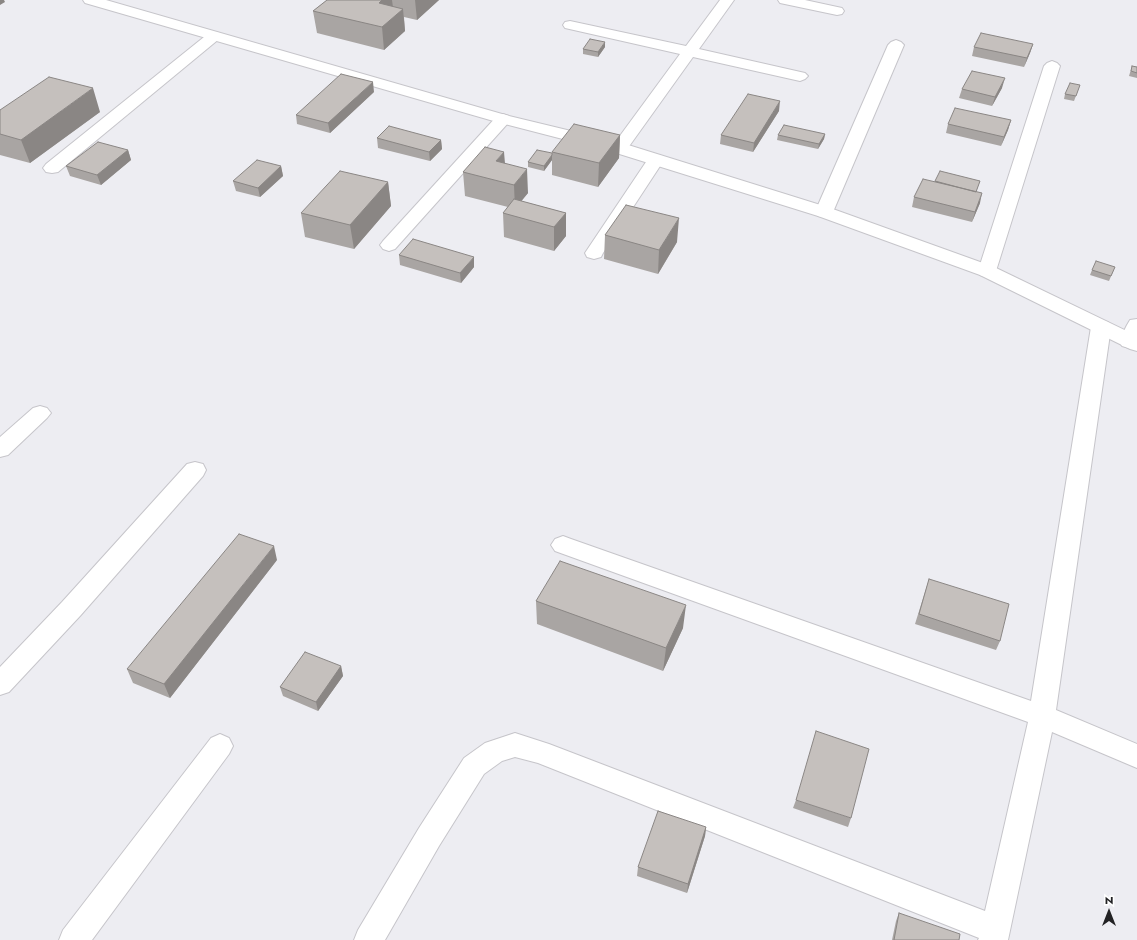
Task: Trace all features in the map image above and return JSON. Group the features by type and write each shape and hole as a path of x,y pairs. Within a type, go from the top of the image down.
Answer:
{"street":[{"path":"90,0 503,119 619,148 824,212 987,271 1101,327 1134,337"},
{"path":"619,148 688,51 727,0"},
{"path":"785,0 837,11"},
{"path":"570,25 800,76"},
{"path":"52,168 214,36"},
{"path":"824,212 896,45"},
{"path":"987,271 1052,66"},
{"path":"389,246 503,119"},
{"path":"594,253 656,160"},
{"path":"369,940 429,837 474,766 494,751 515,745 540,752 994,935 1042,716 1101,327"},
{"path":"0,449 40,412"},
{"path":"0,684 71,609 195,470"},
{"path":"563,545 1042,716 1137,756"},
{"path":"74,940 220,746"}],"building":[{"path":"327,0 382,0 379,3 403,9 382,27 313,11"},
{"path":"981,33 1033,44 1027,58 974,47"},
{"path":"590,39 605,42 598,52 583,49"},
{"path":"1132,66 1137,67 1137,73 1131,71"},
{"path":"972,71 1005,78 995,97 962,89"},
{"path":"341,74 373,82 328,123 296,115"},
{"path":"49,77 93,88 21,140 0,134 0,110"},
{"path":"1070,83 1080,85 1076,96 1065,94"},
{"path":"748,94 780,101 754,143 721,135"},
{"path":"955,108 1011,120 1004,137 948,124"},
{"path":"574,124 620,135 599,163 552,152"},
{"path":"784,125 825,134 819,144 778,135"},
{"path":"389,126 441,140 429,152 377,138"},
{"path":"98,142 128,150 97,175 66,166"},
{"path":"485,147 504,152 496,161 527,169 514,185 463,172"},
{"path":"537,150 552,153 544,166 528,162"},
{"path":"257,160 281,166 258,188 233,181"},
{"path":"340,171 388,182 350,225 301,213"},
{"path":"940,171 980,181 976,192 935,181"},
{"path":"923,179 982,193 975,212 914,197"},
{"path":"514,199 566,213 554,227 503,213"},
{"path":"626,205 679,218 659,250 605,235"},
{"path":"413,239 474,257 460,273 399,255"},
{"path":"1096,261 1115,267 1111,276 1092,270"},
{"path":"239,534 274,546 164,684 127,669"},
{"path":"560,561 686,605 666,648 536,601"},
{"path":"929,579 1009,604 1000,641 919,614"},
{"path":"305,652 341,666 316,702 280,687"},
{"path":"816,731 869,749 851,818 796,800"},
{"path":"658,811 706,827 688,884 638,867"},
{"path":"899,913 960,934 959,940 894,940"}]}
